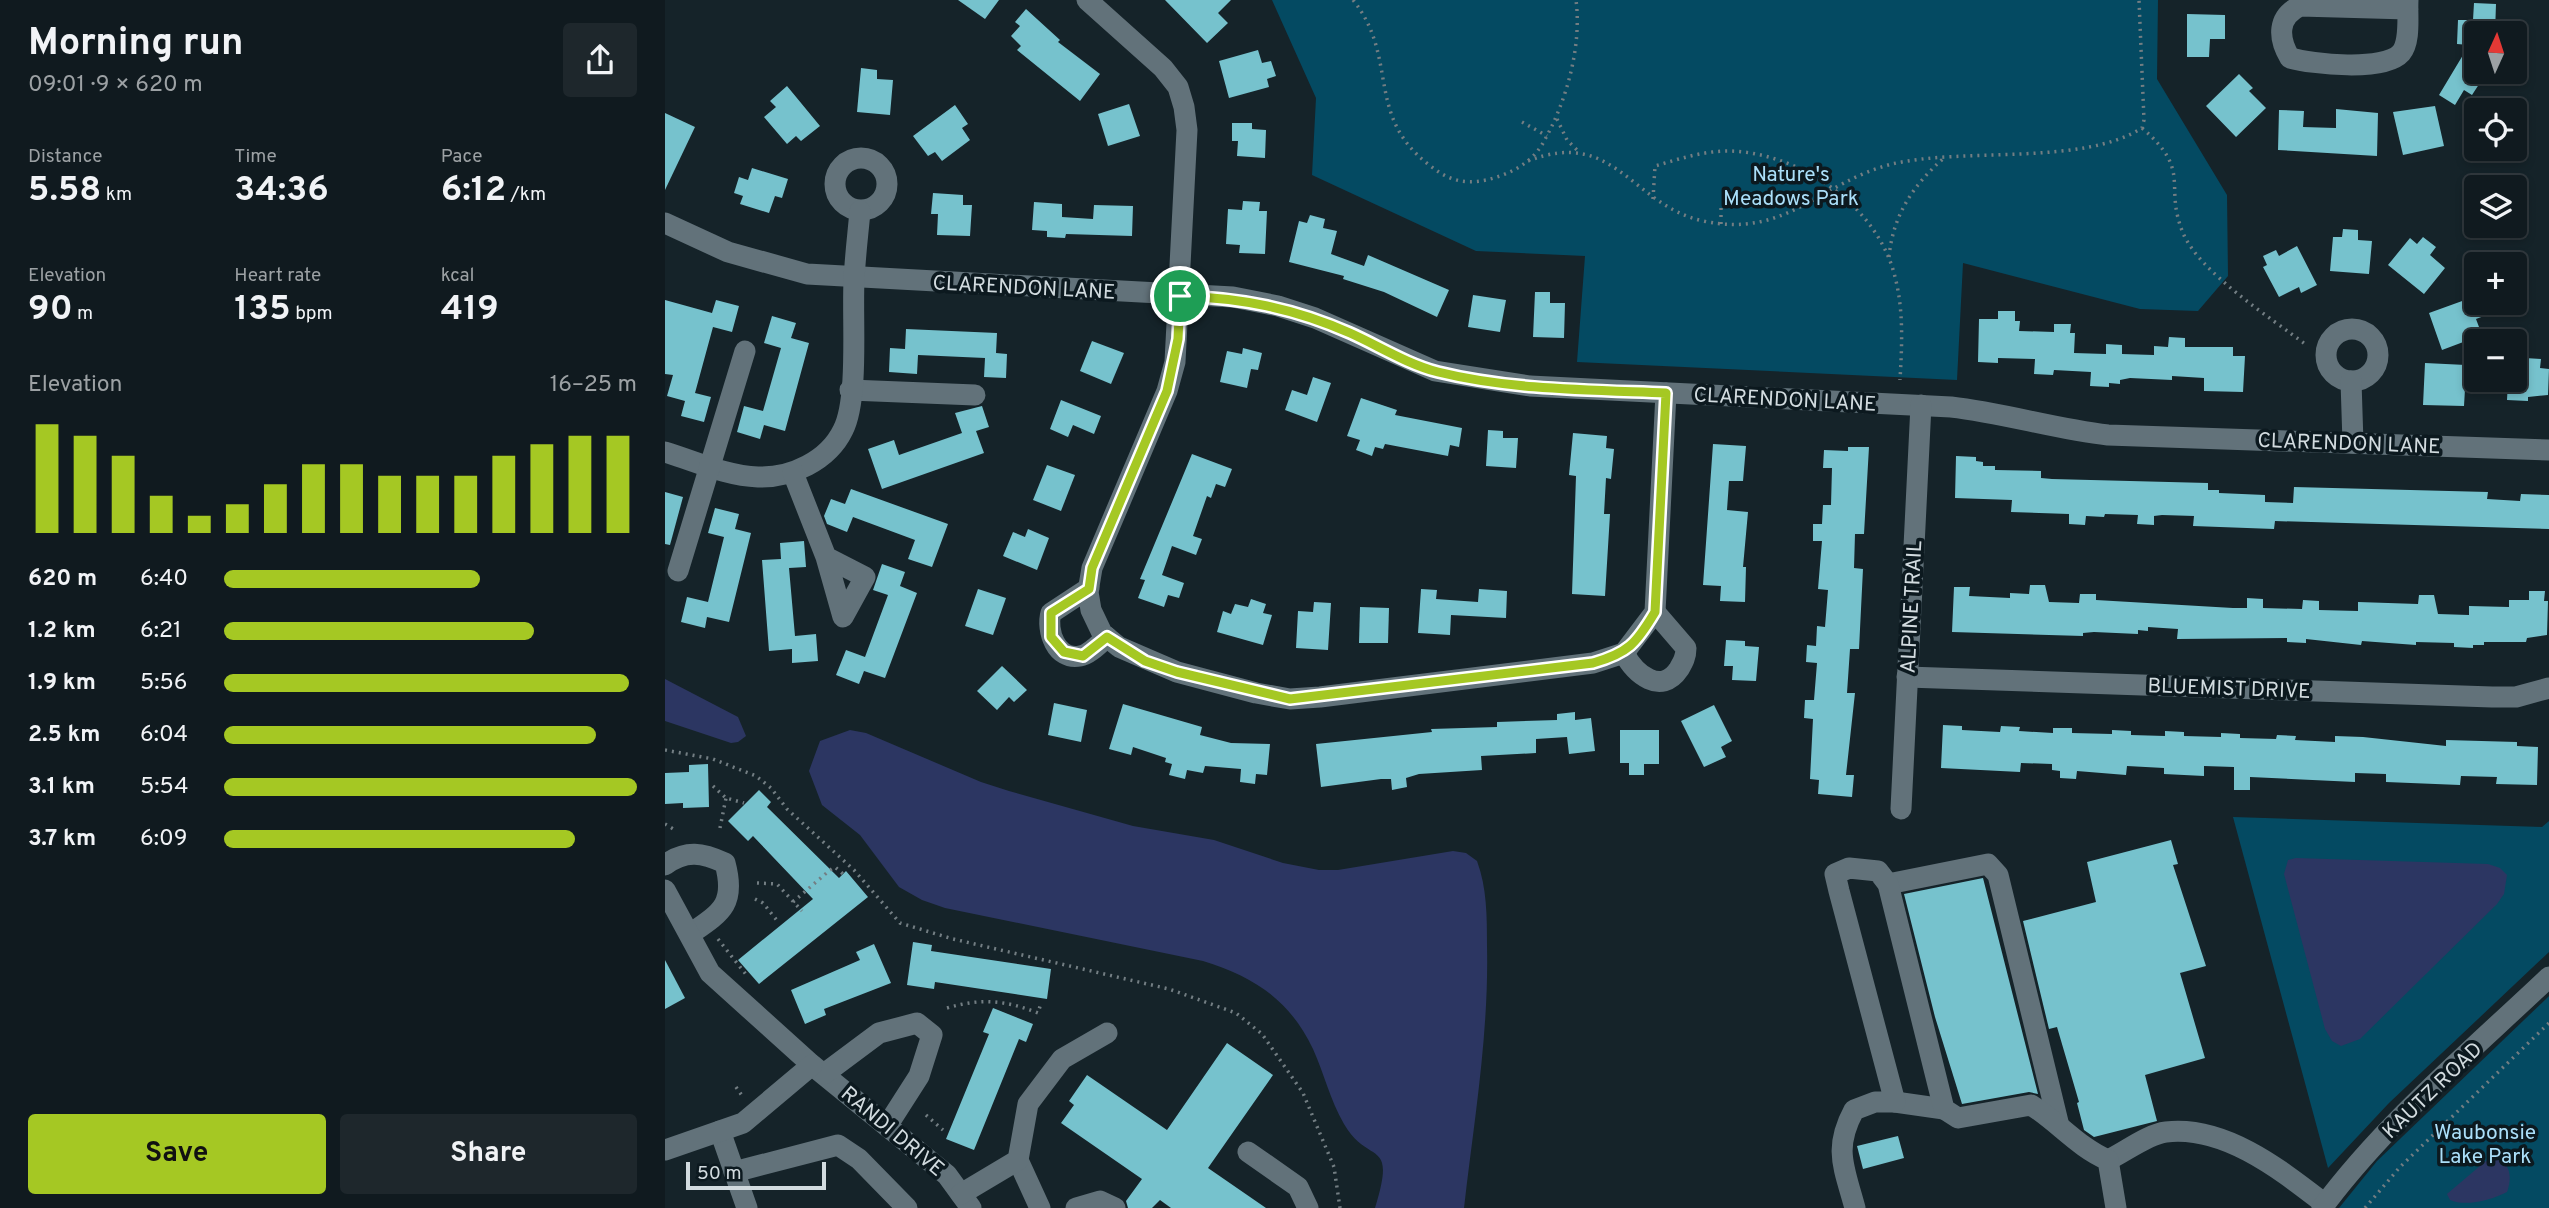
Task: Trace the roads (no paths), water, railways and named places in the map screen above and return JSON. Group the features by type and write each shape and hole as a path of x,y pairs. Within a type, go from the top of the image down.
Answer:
{"street":[{"path":"1087,0 1163,68 1178,87 1187,130 1178,339 1167,391 1092,568 1089,589 1091,610 1107,637 1145,661 1177,672 1290,699 1593,663 1624,653 1655,612 1666,393"},
{"path":"2408,4 2402,52 2391,61 2377,64 2304,62 2290,58 2283,47 2282,22 2289,11 2300,6 2408,4"},
{"path":"665,452 712,467 759,477 793,473 811,464 829,449 843,430 851,390 854,278 860,211"},
{"name":"CLARENDON LANE","path":"665,223 728,252 807,274 1233,298 1278,306 1315,318 1435,371 1479,380 1979,410 2046,427 2108,435 2549,450"},
{"path":"678,571 712,467 745,351"},
{"path":"2351,381 2353,443"},
{"path":"851,390 975,395"},
{"name":"ALPINE TRAIL","path":"1901,809 1921,405"},
{"path":"793,473 826,556"},
{"path":"1089,589 1051,613 1051,637 1058,647 1075,657 1083,656 1107,637"},
{"path":"1624,653 1633,670 1654,682 1662,682 1676,673 1686,654 1686,648 1655,612"},
{"name":"BLUEMIST DRIVE","path":"1907,677 2492,697 2517,697 2549,688"},
{"path":"665,864 673,858 700,852 725,863 731,887 719,913 690,934"},
{"path":"1888,884 1988,864 1998,874 2058,1122"},
{"path":"1895,1102 1835,874 1849,868 1878,871 1888,884 1944,1109"},
{"name":"RANDI DRIVE","path":"665,890 710,973 818,1069 947,1175 965,1203"},
{"name":"KAUTZ ROAD","path":"2324,1206 2342,1181 2424,1096 2549,977"},
{"path":"665,1150 744,1123 818,1069 879,1033 917,1023 932,1035 919,1076 887,1126"},
{"path":"1039,1208 1018,1160 1028,1104 1062,1059 1107,1033"},
{"path":"1855,1208 1841,1150 1842,1133 1854,1110 1875,1102 1944,1109 1958,1118 2031,1105 2058,1122 2091,1153 2108,1160 2165,1132 2205,1135 2239,1147 2294,1180 2324,1206"},
{"path":"720,1132 747,1208"},
{"name":"RANDI DRIVE","path":"734,1172 838,1146 859,1159 907,1208"},
{"path":"1248,1152 1298,1187 1308,1208"},
{"path":"965,1203 1018,1160"},
{"path":"2108,1160 2116,1208"},
{"path":"1076,1208 1100,1201 1115,1208"}],"park label":[{"name":"Nature's Meadows Park","path":"1791,186"},
{"name":"Waubonsie Lake Park","path":"2485,1144"}]}
